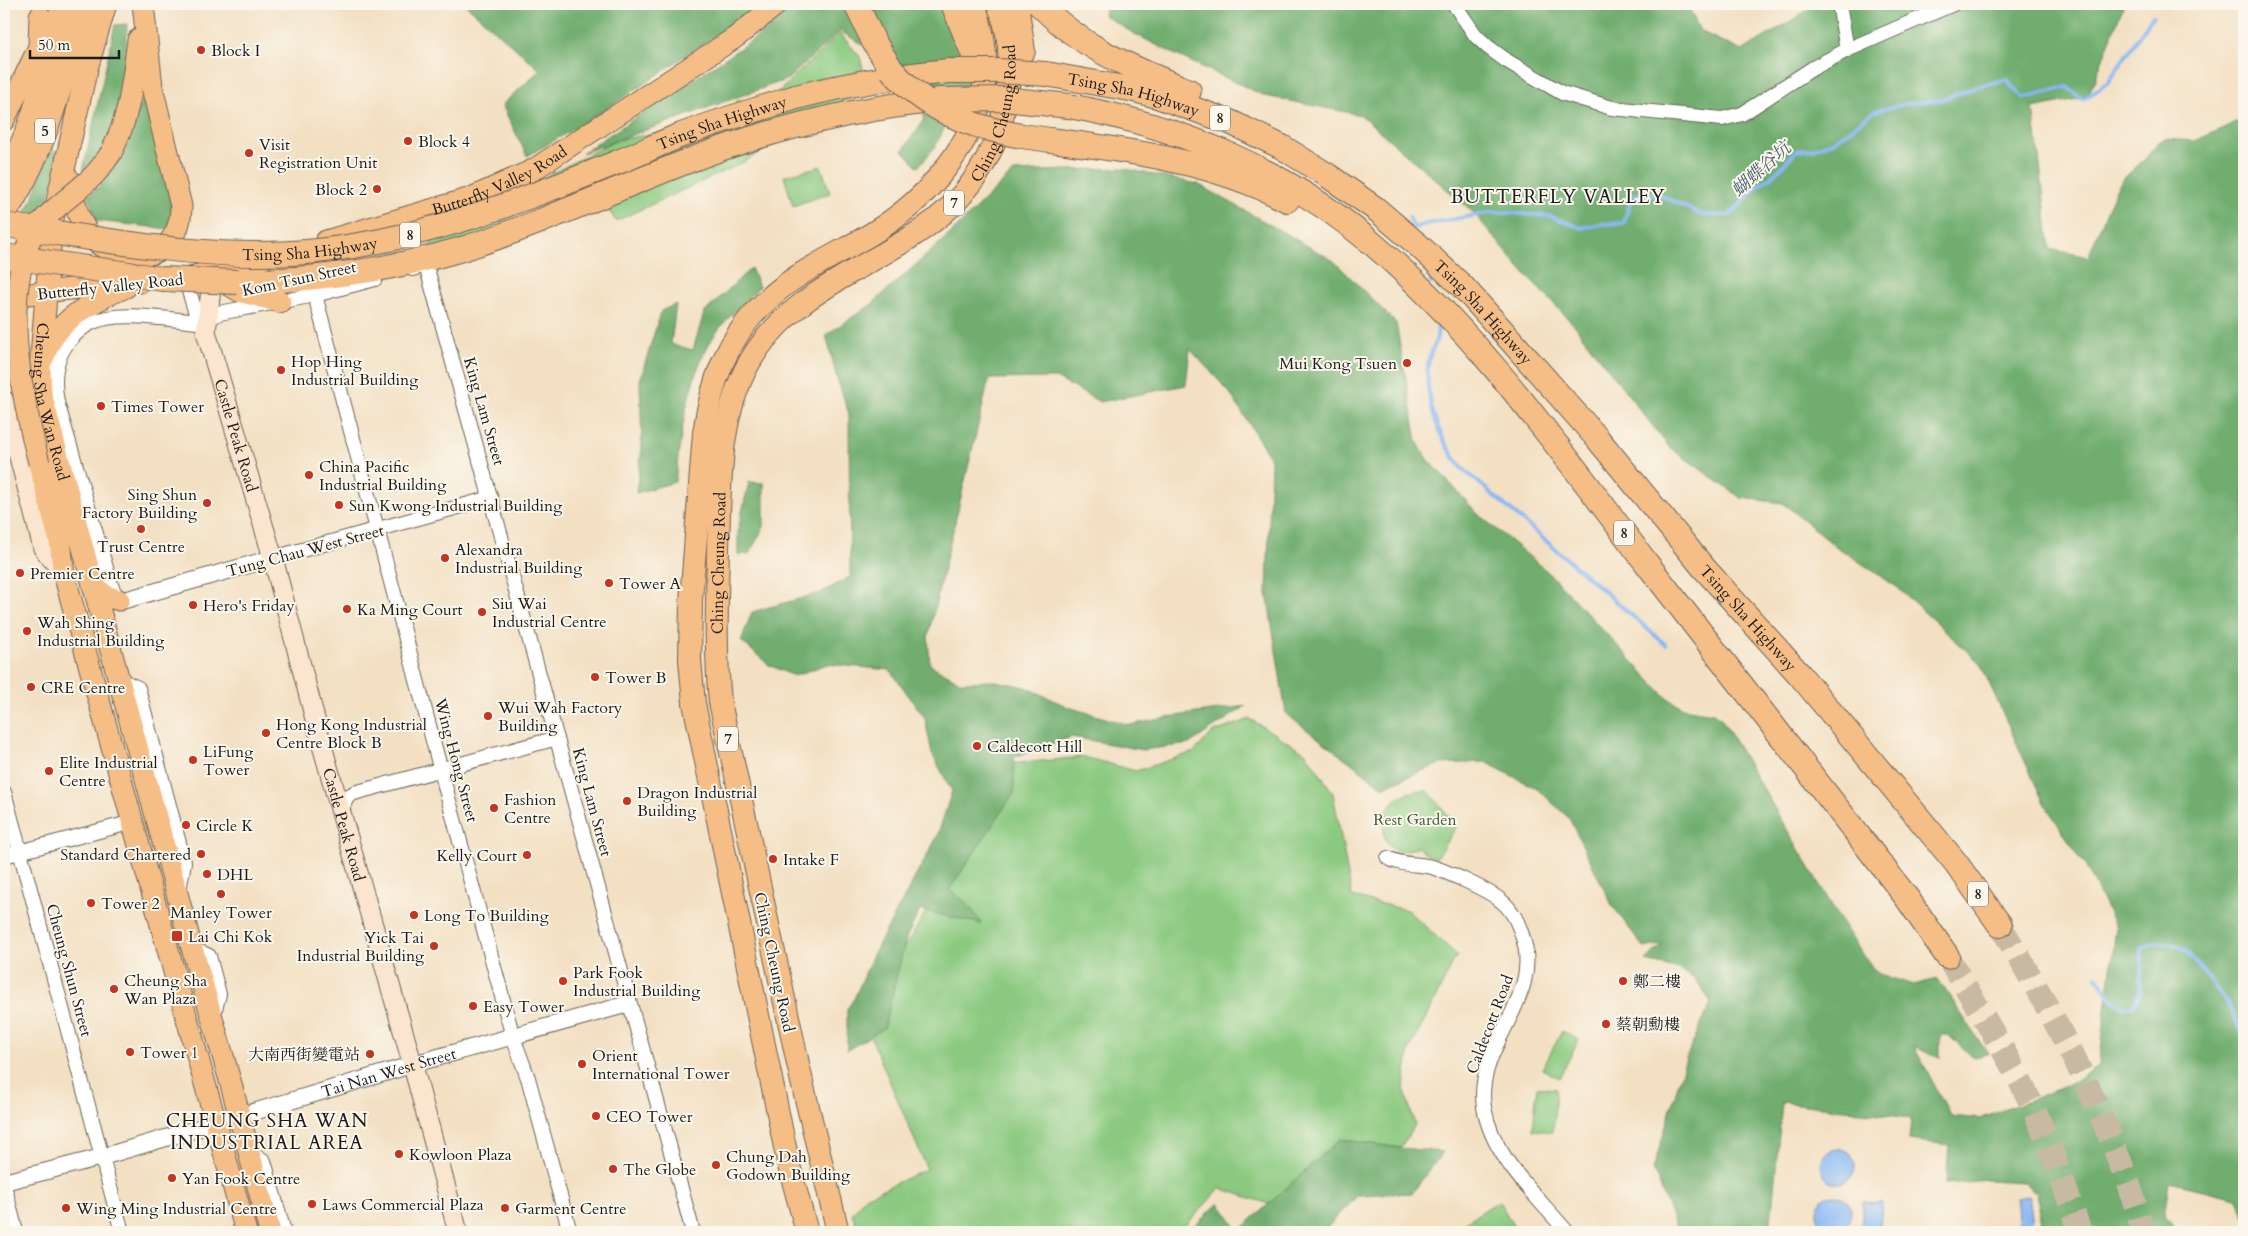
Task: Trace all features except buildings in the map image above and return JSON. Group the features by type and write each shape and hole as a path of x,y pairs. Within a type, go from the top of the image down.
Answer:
{"highway":[{"name":"5","path":"4,215 24,183 36,154 55,102 85,4"},
{"path":"86,72 84,52 91,4"},
{"path":"856,4 874,42 891,69 920,98 946,114 964,122 1000,132 1137,153 1204,168 1282,198 1373,244"},
{"path":"952,4 984,85"},
{"name":"Ching Cheung Road","path":"806,1232 788,1162 694,703 690,660 691,601 700,457 706,414 725,354 753,314 775,292 800,273 875,232 923,195 942,173 963,141 976,111 984,85 984,45 974,4"},
{"name":"Ching Cheung Road","path":"838,1232 802,1082 720,702 716,656 717,597 719,521 727,427 735,398 749,364 761,344 779,325 822,290 887,253 945,213 967,189 986,162 996,140 1002,119 1009,77 1008,42 998,4"},
{"path":"1009,77 1021,66 1024,50 1017,4"},
{"path":"1039,4 1067,31 1095,49 1131,67 1215,102 1292,144 1333,172 1376,209"},
{"name":"5","path":"4,177 21,143 52,53 51,12"},
{"path":"38,47 51,12"},
{"name":"Tsing Sha Highway","path":"4,225 134,244 213,252 258,254 305,252 347,247 422,232 492,210 613,164 678,136 796,97 886,78 949,71 982,70 1046,74 1102,83 1157,96 1192,108 1230,122 1282,147 1376,209 1463,287 1530,361 1703,567 1800,675 1956,863 2000,924"},
{"name":"Tsing Sha Highway","path":"4,256 183,281 264,282 350,274 460,249 528,225 724,148 777,132 893,106 975,99 1037,102 1117,115 1178,134 1258,168 1313,200 1373,244 1425,293 1505,381 1907,898 1947,956"}],"main road":[{"name":"Cheung Sha Wan Road","path":"106,4 86,72 52,223 46,293 49,364 43,406 120,680 270,1232"},
{"path":"17,378 12,342 12,298 18,266 25,246 35,231 48,216 95,174 112,153 123,129 130,103 143,4"},
{"path":"65,161 77,212 85,228 98,244 118,253 140,257 160,250 173,238 179,223 181,206 152,86 143,4"},
{"name":"Butterfly Valley Road","path":"4,297 46,293 77,286 184,278 214,272 414,216 471,198 518,178 560,154 736,38 777,4"},
{"path":"4,90 51,12"},
{"path":"4,120 38,47"},
{"path":"214,272 229,287 280,302"},
{"name":"Castle Peak Road","path":"214,272 205,324 273,558 458,1232"},
{"path":"49,364 45,351 54,335 72,316 87,306 138,282"},
{"path":"4,326 14,326 24,331 31,337 49,364"},
{"name":"Cheung Sha Wan Road","path":"4,339 17,378 60,541 64,574 246,1232"},
{"name":"Cheung Sha Wan Road","path":"4,400 43,548 64,574"},
{"path":"94,586 106,596 119,600"}],"street":[{"path":"1454,4 1476,36 1507,61 1562,93 1612,108 1722,120 1742,114 1813,68 1846,50 1952,4"},
{"path":"1839,4 1846,50"},
{"name":"Kom Tsun Street","path":"49,364 81,329 104,318 118,316 205,324 219,313 315,295 426,266"},
{"name":"King Lam Street","path":"426,266 557,738 628,1004 693,1232"},
{"name":"Castle Peak Road","path":"184,278 205,324"},
{"name":"Wing Hong Street","path":"315,295 513,1037 528,1078 570,1232"},
{"name":"Cheung Sha Wan Road","path":"49,364 55,375 57,402 112,588 119,600"},
{"name":"Tung Chau West Street","path":"119,600 125,600 491,498"},
{"path":"341,811 347,797 354,793 557,738"},
{"name":"Cheung Shun Street","path":"4,792 122,1232"},
{"path":"4,856 133,822"},
{"name":"Caldecott Road","path":"1388,858 1397,863 1434,868 1491,894 1507,906 1520,928 1527,961 1525,985 1486,1070 1484,1108 1502,1155 1567,1232"},
{"name":"Tai Nan West Street","path":"4,1183 102,1157 628,1004"},
{"path":"248,1149 264,1161 284,1232"},
{"path":"4,1183 16,1232"}],"green space":[{"path":"465,4 760,4 625,96 527,156 502,105 540,70"},
{"path":"800,4 957,4 979,79 953,111 935,147 918,167 903,150 923,121 925,107 906,70 840,31 788,79 582,153 757,37 781,16"},
{"path":"1106,4 1687,4 1700,31 1742,51 1818,4 2124,4 2088,97 2033,108 2050,249 2088,257 2116,189 2124,178 2145,159 2160,141 2165,139 2195,141 2236,122 2244,123 2244,1217 2236,1198 2170,1182 2165,1216 2178,1232 2044,1232 2036,1193 2024,1182 1987,1180 1946,1184 1949,1145 1909,1140 1911,1118 1782,1102 1770,1232 1678,1232 1653,1169 1686,1058 1711,1003 1705,992 1692,977 1684,972 1645,961 1663,944 1644,948 1612,905 1569,818 1536,788 1485,762 1439,764 1383,787 1286,714 1267,593 1271,459 1230,393 1190,349 1186,385 1100,402 1056,378 989,379 928,636 930,665 961,682 996,681 1026,687 1068,707 1129,725 1246,706 1189,744 1143,750 1072,737 1014,757 1014,793 949,890 967,903 982,924 920,910 906,938 884,1028 847,1050 847,1009 854,999 873,955 937,837 952,791 932,754 925,718 890,670 827,664 794,676 769,665 741,641 752,612 820,593 850,577 849,414 836,375 826,335 872,304 949,235 1013,172 1122,168 1198,184 1334,261 1396,323 1417,441 1425,456 1478,514 1548,572 1665,696 1683,708 1713,713 1721,718 1843,924 1864,957 1877,973 1913,985 1938,979 1988,1054 1973,1057 1948,1035 1940,1035 1940,1058 1914,1047 1951,1116 1980,1119 2066,1086 2099,1066 2116,928 2088,870 2044,803 1980,663 1897,587 1834,545 1783,503 1741,498 1669,447 1574,325 1518,266 1473,212 1361,115 1265,96 1133,33 1104,15"},
{"path":"127,24 123,98 101,154 83,170 115,25"},
{"path":"840,33 860,57 868,90 742,163 616,221 591,185 522,209 439,271 429,236 617,140 751,118"},
{"path":"147,81 172,198 169,229 97,221 88,196 106,180 128,144"},
{"path":"50,150 59,152 42,228 19,224 33,198"},
{"path":"821,166 830,193 793,206 784,176"},
{"path":"751,268 759,287 719,329 708,345 693,382 683,423 675,482 636,493 642,448 640,380 661,311 676,304 671,344 693,350 704,313"},
{"path":"749,482 764,483 764,527 749,554 738,555 738,529"},
{"path":"1250,719 1306,753 1333,793 1352,897 1407,910 1457,955 1409,1051 1404,1088 1415,1125 1400,1148 1340,1139 1269,1204 1220,1188 1180,1232 860,1232 852,1214 865,1197 927,1169 861,1014 917,927 1009,764 1084,757 1136,771 1194,752 1212,733"},
{"name":"Rest Garden","path":"1416,791 1428,791 1457,826 1436,858 1418,847 1406,851 1394,850 1385,838 1384,823 1388,809 1400,797"},
{"path":"1562,1031 1579,1040 1559,1078 1542,1069"},
{"path":"1537,1087 1556,1089 1553,1132 1533,1130"},
{"path":"1340,1139 1443,1152 1412,1193 1358,1195 1323,1232 1188,1232 1219,1203 1239,1231"},
{"path":"1499,1201 1517,1232 1449,1232"}],"water":[{"path":"1838,1149 1850,1154 1855,1166 1850,1178 1838,1183 1826,1178 1821,1166 1826,1154"},
{"path":"1834,1195 1846,1200 1851,1212 1846,1224 1834,1229 1822,1224 1817,1212 1822,1200"},
{"path":"2029,1196 2034,1232 2020,1232 2016,1198"},
{"path":"1863,1202 1882,1203 1880,1227 1861,1226"}],"waterway":[{"name":"蝴蝶谷坑","path":"2169,6 2173,4"},
{"name":"蝴蝶谷坑","path":"1414,228 1426,224 1494,212 1550,216 1581,228 1601,224 1624,223 1632,195 1658,194 1702,215 1730,215 1758,186 1776,173 1796,151 1812,149 1833,142 1875,111 1910,103 1940,100 1976,87 2007,79 2012,87 2023,97 2067,87 2082,99 2108,82 2153,16"},
{"path":"1409,217 1414,229"},
{"path":"1427,266 1431,283"},
{"path":"1438,317 1436,340 1429,359 1428,388 1430,403 1439,431 1453,457 1462,468 1666,645"},
{"path":"2097,977 2112,999 2117,1003 2122,1006 2134,1006 2140,991 2142,949 2160,943 2170,943 2185,952 2216,987 2233,1013 2244,1038"}],"tunnel":[{"path":"2000,925 2043,1000 2082,1074 2116,1151 2144,1232"},
{"path":"1947,956 2021,1082 2051,1149 2080,1232"}],"place":[{"name":"Block I","path":"201,50"},
{"name":"Block 4","path":"408,141"},
{"name":"Visit Registration Unit","path":"249,153"},
{"name":"Block 2","path":"377,189"},
{"name":"Mui Kong Tsuen","path":"1407,363"},
{"name":"Hop Hing Industrial Building","path":"281,370"},
{"name":"Times Tower","path":"101,406"},
{"name":"China Pacific Industrial Building","path":"309,475"},
{"name":"Sing Shun Factory Building","path":"207,503"},
{"name":"Sun Kwong Industrial Building","path":"339,505"},
{"name":"Trust Centre","path":"141,529"},
{"name":"Alexandra Industrial Building","path":"445,558"},
{"name":"Premier Centre","path":"20,573"},
{"name":"Tower A","path":"609,583"},
{"name":"Hero's Friday","path":"193,605"},
{"name":"Ka Ming Court","path":"347,609"},
{"name":"Siu Wai Industrial Centre","path":"482,612"},
{"name":"Wah Shing Industrial Building","path":"27,631"},
{"name":"Tower B","path":"595,677"},
{"name":"CRE Centre","path":"31,687"},
{"name":"Wui Wah Factory Building","path":"488,716"},
{"name":"Hong Kong Industrial Centre Block B","path":"266,733"},
{"name":"Caldecott Hill","path":"977,746"},
{"name":"LiFung Tower","path":"193,760"},
{"name":"Elite Industrial Centre","path":"49,771"},
{"name":"Dragon Industrial Building","path":"627,801"},
{"name":"Fashion Centre","path":"494,808"},
{"name":"Circle K","path":"186,825"},
{"name":"Standard Chartered","path":"201,854"},
{"name":"Kelly Court","path":"527,855"},
{"name":"Intake F","path":"773,859"},
{"name":"DHL","path":"207,874"},
{"name":"Manley Tower","path":"221,894"},
{"name":"Tower 2","path":"91,903"},
{"name":"Long To Building","path":"414,915"},
{"name":"Lai Chi Kok","path":"177,936"},
{"name":"Yick Tai Industrial Building","path":"434,946"},
{"name":"Park Fook Industrial Building","path":"563,981"},
{"name":"鄭二樓","path":"1623,981"},
{"name":"Cheung Sha Wan Plaza","path":"114,989"},
{"name":"Easy Tower","path":"473,1006"},
{"name":"蔡朝勳樓","path":"1606,1024"},
{"name":"Tower 1","path":"130,1052"},
{"name":"大南西街變電站","path":"370,1054"},
{"name":"Orient International Tower","path":"582,1064"},
{"name":"CEO Tower","path":"596,1116"},
{"name":"Kowloon Plaza","path":"399,1154"},
{"name":"Chung Dah Godown Building","path":"716,1165"},
{"name":"The Globe","path":"613,1169"},
{"name":"Yan Fook Centre","path":"172,1178"},
{"name":"Laws Commercial Plaza","path":"312,1204"},
{"name":"Wing Ming Industrial Centre","path":"66,1208"},
{"name":"Garment Centre","path":"505,1208"}],"district":[{"name":"BUTTERFLY VALLEY","path":"1558,196"},
{"name":"CHEUNG SHA WAN INDUSTRIAL AREA","path":"267,1131"}]}
